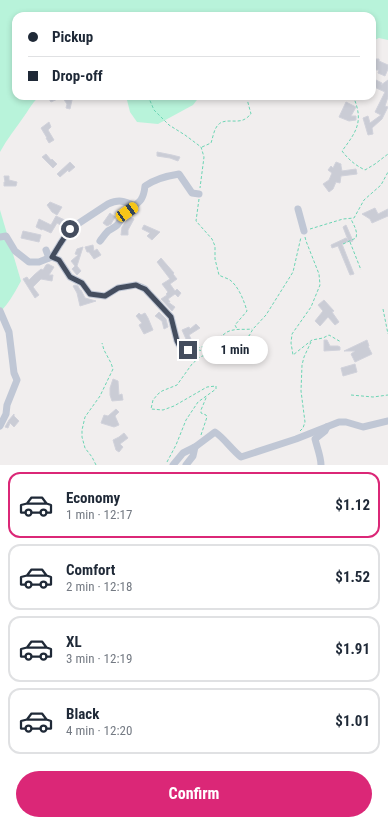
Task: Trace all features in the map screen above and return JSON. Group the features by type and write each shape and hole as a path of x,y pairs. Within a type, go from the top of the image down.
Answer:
{"street":[{"path":"100,241 107,232 118,224 127,212 141,200 145,186 151,182 163,177 178,174 192,193 199,194"},
{"path":"51,258 70,229 108,204 114,201 124,201 135,206"},
{"path":"298,209 304,231"},
{"path":"0,238 6,236 15,251 29,262 39,262 51,258 59,260 70,277 82,283 90,294 105,296 118,288 136,285 145,289 171,317 179,345 188,350"},
{"path":"46,250 51,258"},
{"path":"0,311 9,332 14,373 17,380 6,405 6,414 0,426"},
{"path":"170,465 183,453 195,447 216,432 223,438 233,451 241,457 296,439 339,422 346,422 363,427 388,421"},
{"path":"321,465 315,439 325,431 327,426"},
{"path":"186,465 193,456 195,447"}],"path":[{"path":"150,100 154,110 169,125 201,147 204,157 196,221 212,239 215,246 215,258 219,275 230,280 243,298 247,311 235,325 237,329"},
{"path":"201,147 211,143 220,122 243,120 251,114 247,100"},
{"path":"354,100 359,114 359,124 352,138 342,151 356,166 365,170 388,154"},
{"path":"170,465 186,420 198,402 216,389 216,386 207,387 174,406 163,410 152,409 153,400 162,391 177,385 192,364 200,357 219,351 235,340 248,336 266,315 293,272 304,231 343,219 354,218 364,200 381,184 388,172"},
{"path":"343,244 356,238 357,235 350,219"},
{"path":"304,231 306,241 319,274 320,285 311,307 292,334 291,343 293,355 312,340 329,335 341,342"},
{"path":"350,241 361,270"},
{"path":"383,309 388,334"},
{"path":"188,350 208,346 229,332 237,329 253,329"},
{"path":"296,439 305,422 301,391 302,365 312,340"},
{"path":"96,465 85,448 82,430 85,417 100,396 113,369 102,344"},
{"path":"197,349 210,354"},
{"path":"351,395 373,397 388,395"},
{"path":"201,436 207,417 201,413 206,396"}],"green space":[{"path":"0,0 388,0 388,40 379,38 376,39 376,12 12,12 12,100 36,100 0,152"},
{"path":"127,100 197,100 193,105 158,124 137,122 130,112"},
{"path":"0,210 21,281 9,301 0,312"}],"building":[{"path":"376,59 379,59 379,61 388,65 385,76 378,73 379,70 376,70"},
{"path":"376,80 382,83 381,85 388,80 388,97 385,106 388,107 382,119 372,128 373,134 368,135 363,118 368,116 370,123 381,115 375,112 385,92 376,88"},
{"path":"64,100 72,100 70,109 66,108 67,104"},
{"path":"346,102 356,107 351,116 356,116 356,120 349,121 339,117"},
{"path":"49,122 51,127 48,130 54,140 49,143 41,128"},
{"path":"157,152 180,157 178,161 157,156"},
{"path":"46,154 57,164 53,168 42,157"},
{"path":"70,162 75,167 69,172 68,170 60,177 57,174"},
{"path":"336,162 341,164 342,171 356,169 357,174 341,176 340,183 336,182 333,189 329,192 323,184 329,180 332,173 328,170 331,166 333,168"},
{"path":"4,176 9,176 9,180 17,182 16,186 4,186"},
{"path":"50,202 62,207 57,215 52,212 47,205"},
{"path":"375,208 378,214 388,209 388,216 372,223 370,219 362,214"},
{"path":"110,213 115,217 111,224 107,226 103,223"},
{"path":"56,216 67,221 64,227 57,223 51,233 36,227 39,219 51,225"},
{"path":"129,217 134,219 128,230 128,235 121,235 122,227"},
{"path":"144,225 160,232 152,240 147,236 150,233 142,229"},
{"path":"346,225 353,241 342,244 354,274 350,275 338,246 332,248 331,245 346,238 348,240 343,227"},
{"path":"23,231 41,235 39,242 21,238"},
{"path":"93,245 94,251 97,249 101,255 94,259 89,252 87,252 85,247"},
{"path":"83,247 77,266 81,271 77,275 72,269 75,266 71,261 78,255 75,254 77,249"},
{"path":"161,258 174,273 173,274 177,279 170,284 175,291 177,289 181,293 178,297 175,294 168,299 170,302 168,302 175,307 172,311 161,299 167,295 166,294 168,292 162,284 170,279 157,262"},
{"path":"48,264 54,267 49,275 53,275 52,281 41,279 33,287 39,295 35,298 23,279 27,277 29,280 41,269 43,270"},
{"path":"73,286 78,286 85,298 96,301 80,306 77,293"},
{"path":"324,300 334,311 332,312 339,322 335,325 328,317 320,326 315,321 323,311 318,305"},
{"path":"159,312 166,319 168,327 164,329 162,321 155,316"},
{"path":"139,313 141,315 145,313 153,330 144,334 139,325 142,323 136,316"},
{"path":"196,324 200,328 189,335 192,341 186,343 183,342 186,339 182,330 189,327 190,329"},
{"path":"324,340 327,340 330,346 340,347 340,350 324,351"},
{"path":"367,340 372,354 355,362 351,354 355,351 344,351"},
{"path":"355,364 357,372 343,376 341,368"},
{"path":"113,379 118,381 119,395 122,394 123,400 112,401 110,388"},
{"path":"116,409 119,412 115,416 119,425 114,427 101,423 104,415 108,416"},
{"path":"14,414 19,421 14,427 10,423 8,428 5,427 9,420"},
{"path":"124,433 128,438 120,444 123,447 119,452 116,450 113,440"}],"route":[{"path":"70,229 52,257 59,260 70,277 82,283 90,294 105,296 118,288 136,285 145,289 171,317 179,345 188,350"}]}
